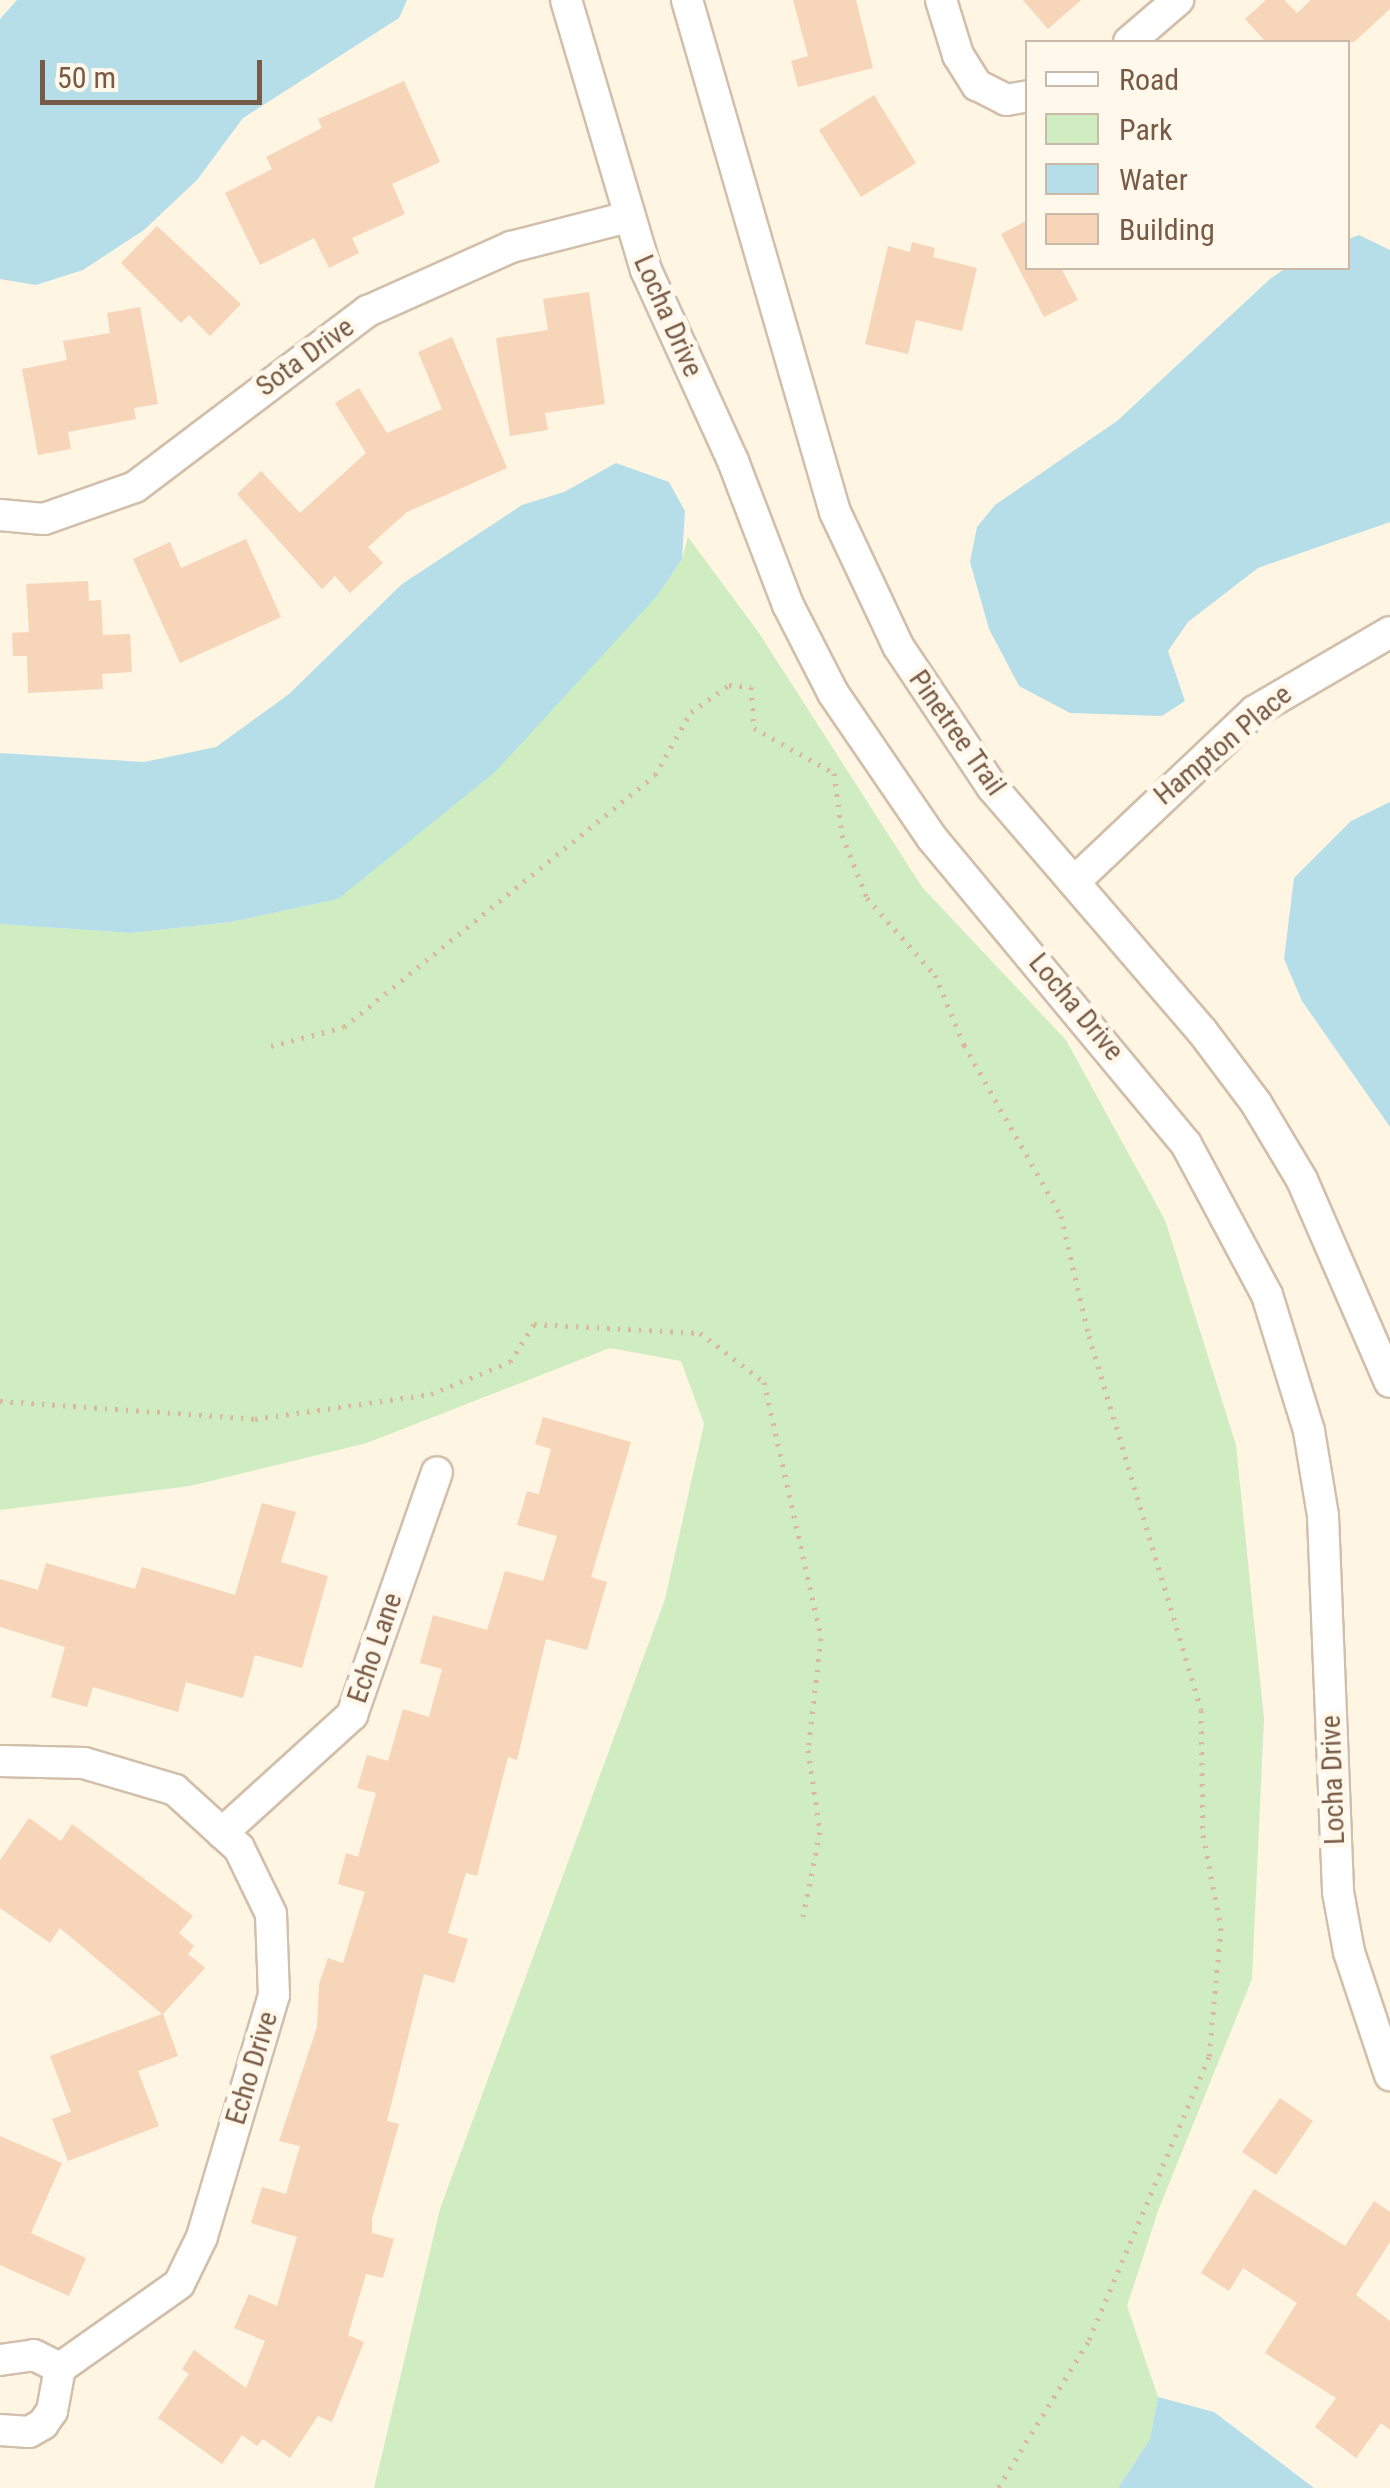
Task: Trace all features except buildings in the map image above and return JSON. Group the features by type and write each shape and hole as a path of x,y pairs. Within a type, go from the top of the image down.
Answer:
{"street":[{"name":"Locha Drive","path":"566,0 628,217 788,605 833,693 932,838 1186,1144 1267,1295 1309,1431 1324,1516 1338,1892 1354,1970 1390,2074"},
{"name":"Pinetree Trail","path":"687,0 835,512 860,571 943,718 1256,1103 1302,1180 1390,1382"},
{"path":"940,0 958,55 978,84 1006,100 1025,97"},
{"path":"1131,40 1178,0"},
{"name":"Sota Drive","path":"0,515 44,518 135,488 368,311 511,246 628,217"},
{"name":"Hampton Place","path":"1074,882 1254,711 1390,632"},
{"name":"Echo Lane","path":"222,1833 352,1716 436,1472"},
{"name":"Echo Drive","path":"0,1761 84,1764 175,1790 239,1848 271,1914 274,1995 202,2237 179,2284 60,2368"},
{"path":"0,2360 34,2355 60,2368 52,2411 43,2424 29,2432 0,2430"}],"path":[{"path":"271,1046 344,1027 655,774 691,712 729,685 751,686 754,728 834,772 842,835 867,898 936,974 964,1045 1061,1216 1088,1336 1201,1710 1204,1835 1222,1928 1209,2057 1088,2342 998,2488"},
{"path":"0,1400 255,1418 431,1394 510,1362 534,1324 700,1333 764,1382 821,1638 808,1750 820,1832 803,1916"}],"green space":[{"path":"688,537 759,633 922,887 1066,1040 1165,1220 1236,1445 1264,1719 1252,1979 1158,2211 1127,2306 1158,2397 1150,2439 1118,2488 374,2488 440,2209 665,1599 704,1424 681,1361 610,1348 367,1443 190,1486 0,1510 0,924 131,933 231,922 338,899 657,596 682,559"}],"water":[{"path":"17,0 407,0 399,18 243,118 197,180 144,230 83,270 36,285 0,279 0,19"},
{"path":"1359,235 1390,250 1390,522 1258,568 1188,622 1168,651 1185,701 1162,716 1070,713 1019,686 989,629 970,562 977,527 995,505 1117,421 1270,279 1283,270 1350,270 1350,238"},
{"path":"616,463 669,482 685,511 682,559 657,596 495,772 338,899 231,922 131,933 0,924 0,753 144,762 216,747 289,694 402,584 522,505 564,492"},
{"path":"1390,802 1390,1127 1302,1001 1284,959 1294,878 1351,821"},
{"path":"1158,2397 1214,2412 1314,2488 1118,2488 1150,2439"}]}
